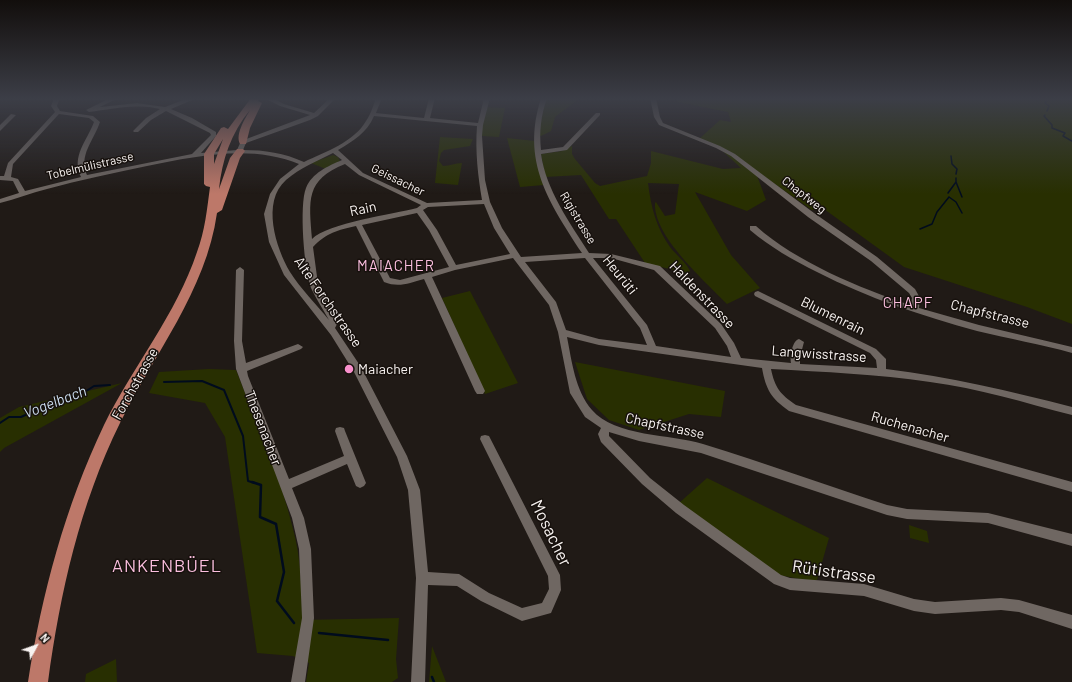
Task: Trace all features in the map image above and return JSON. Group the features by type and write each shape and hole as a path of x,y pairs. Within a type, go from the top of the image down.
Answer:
{"highway":[{"path":"213,218 211,154 225,130"},
{"name":"Forchstrasse","path":"38,682 50,609 69,532 88,479 109,430 187,292 203,252 213,218 216,175 223,149 232,130"},
{"name":"Forchstrasse","path":"46,682 63,580 74,536 88,493 106,449 125,409 195,284 208,250 220,170 226,148 236,130"},
{"path":"213,218 245,130"}],"street":[{"path":"23,193 16,180 3,178 10,164 42,130"},
{"path":"86,178 80,163 82,152 95,130"},
{"path":"194,156 211,141 214,136 213,132 209,130"},
{"path":"239,148 282,130"},
{"name":"Alte Forchstrasse","path":"363,130 358,135 334,150 304,164 291,172 278,185 270,203 269,221 274,242 287,274 331,328 358,370 402,456 414,490 422,578 418,682"},
{"name":"Chapfstrasse","path":"480,130 481,166 486,202 498,228 517,258 553,304 562,332 569,369 576,393 589,414 607,427 639,437 701,448 888,510 907,514 988,518 1072,540"},
{"name":"Rigistrasse","path":"537,130 536,140 542,170 555,204 587,255"},
{"path":"538,152 565,149 583,130"},
{"name":"Chapfweg","path":"673,130 713,145 733,155 811,215 863,251 912,291 916,298 914,309"},
{"path":"239,148 274,154 299,161 304,164"},
{"name":"Tobelmülistrasse","path":"0,201 23,193 86,178 239,148"},
{"name":"Geissacher","path":"334,150 361,174 426,205 486,202"},
{"path":"331,328 334,322 314,285 309,246 307,197 308,188 312,182 324,172 346,161"},
{"name":"Rain","path":"309,246 319,236 338,228 419,210 426,205"},
{"path":"419,210 433,230 454,268"},
{"path":"358,224 388,280 394,283 400,283 454,268 517,258"},
{"name":"Chapfstrasse","path":"753,228 764,239 841,281 884,299 914,309 1005,334 1042,341 1072,350"},
{"name":"Heurüti","path":"517,258 587,255 644,327 653,350"},
{"name":"Haldenstrasse","path":"587,255 611,256 658,268 718,326 731,345 738,361"},
{"name":"Thesenacher","path":"240,270 238,341 241,369 298,518 305,549 308,618 298,682"},
{"path":"427,276 480,391"},
{"name":"Blumenrain","path":"758,294 873,352 881,359 882,372"},
{"name":"Langwisstrasse","path":"562,332 599,342 766,365 882,372 931,378 986,389 1072,411"},
{"path":"796,367 795,357 799,342"},
{"path":"241,369 298,347"},
{"name":"Ruchenacher","path":"766,365 771,388 779,399 793,408 1072,487"},
{"name":"Rütistrasse","path":"607,427 603,434 605,439 646,481 680,509 778,580 790,584 864,590 914,605 935,608 1001,604 1018,606 1072,622"},
{"path":"340,431 360,484"},
{"name":"Mosacher","path":"422,578 459,580 485,598 522,615 546,608 556,590 554,575 485,439"},
{"path":"285,486 350,458"}],"green space":[{"path":"482,130 500,130 499,137 482,136"},
{"path":"539,130 551,130 541,136 538,135"},
{"path":"709,130 1072,130 1072,324 1027,307 904,267 824,209 812,210 755,170 766,200 747,211 695,192 731,255 760,288 727,304 694,271 671,243 662,229 657,216 655,203 656,202 665,216 675,214 679,184 648,183 653,209 661,232 670,247 690,271 687,273 645,263 616,219 609,219 581,175 545,177 541,154 562,151 572,146 572,154 575,159 595,183 600,186 647,176 651,163 651,151 723,169 741,168 718,147 699,139"},
{"path":"440,137 473,139 470,146 444,150 441,153 439,161 443,166 462,163 458,185 435,183"},
{"path":"507,138 535,141 544,185 520,187"},
{"path":"333,155 338,157 340,161 326,169 311,163"},
{"path":"470,291 518,383 485,394 442,298"},
{"path":"575,362 725,391 721,417 689,414 639,430 609,420 587,399"},
{"path":"209,369 236,370 275,468 288,509 298,551 302,620 399,618 396,659 398,678 392,682 306,682 309,663 293,656 257,653 225,437 205,403 149,393 159,372"},
{"path":"122,383 4,448 0,452 0,418 19,407"},
{"path":"707,478 829,538 817,580 806,580 779,575 679,503"},
{"path":"909,525 927,531 929,543 910,538"},
{"path":"432,646 446,682 429,682"},
{"path":"116,659 117,682 85,682 86,674"}],"waterway":[{"path":"1057,130 1065,133 1063,136 1072,141"},
{"path":"951,156 952,164 957,169 956,174"},
{"path":"948,193 956,182"},
{"path":"956,182 962,197"},
{"path":"920,229 932,224 937,212 949,197 956,202 962,213"},
{"name":"Vogelbach","path":"164,382 202,381 224,390 243,436 248,481 255,483"},
{"name":"Vogelbach","path":"0,423 9,417 21,417 61,399 80,395 94,386 110,385"},
{"name":"Vogelbach","path":"255,483 261,485 260,517 276,524 284,572 277,601 294,623"},
{"name":"Vogelbach","path":"319,633 388,640"},
{"name":"Vogelbach","path":"432,677 434,682"}],"place":[{"name":"Maiacher","path":"349,369"}],"district":[{"name":"MAIACHER","path":"396,266"},
{"name":"CHAPF","path":"908,303"},
{"name":"ANKENBÜEL","path":"167,566"}]}
